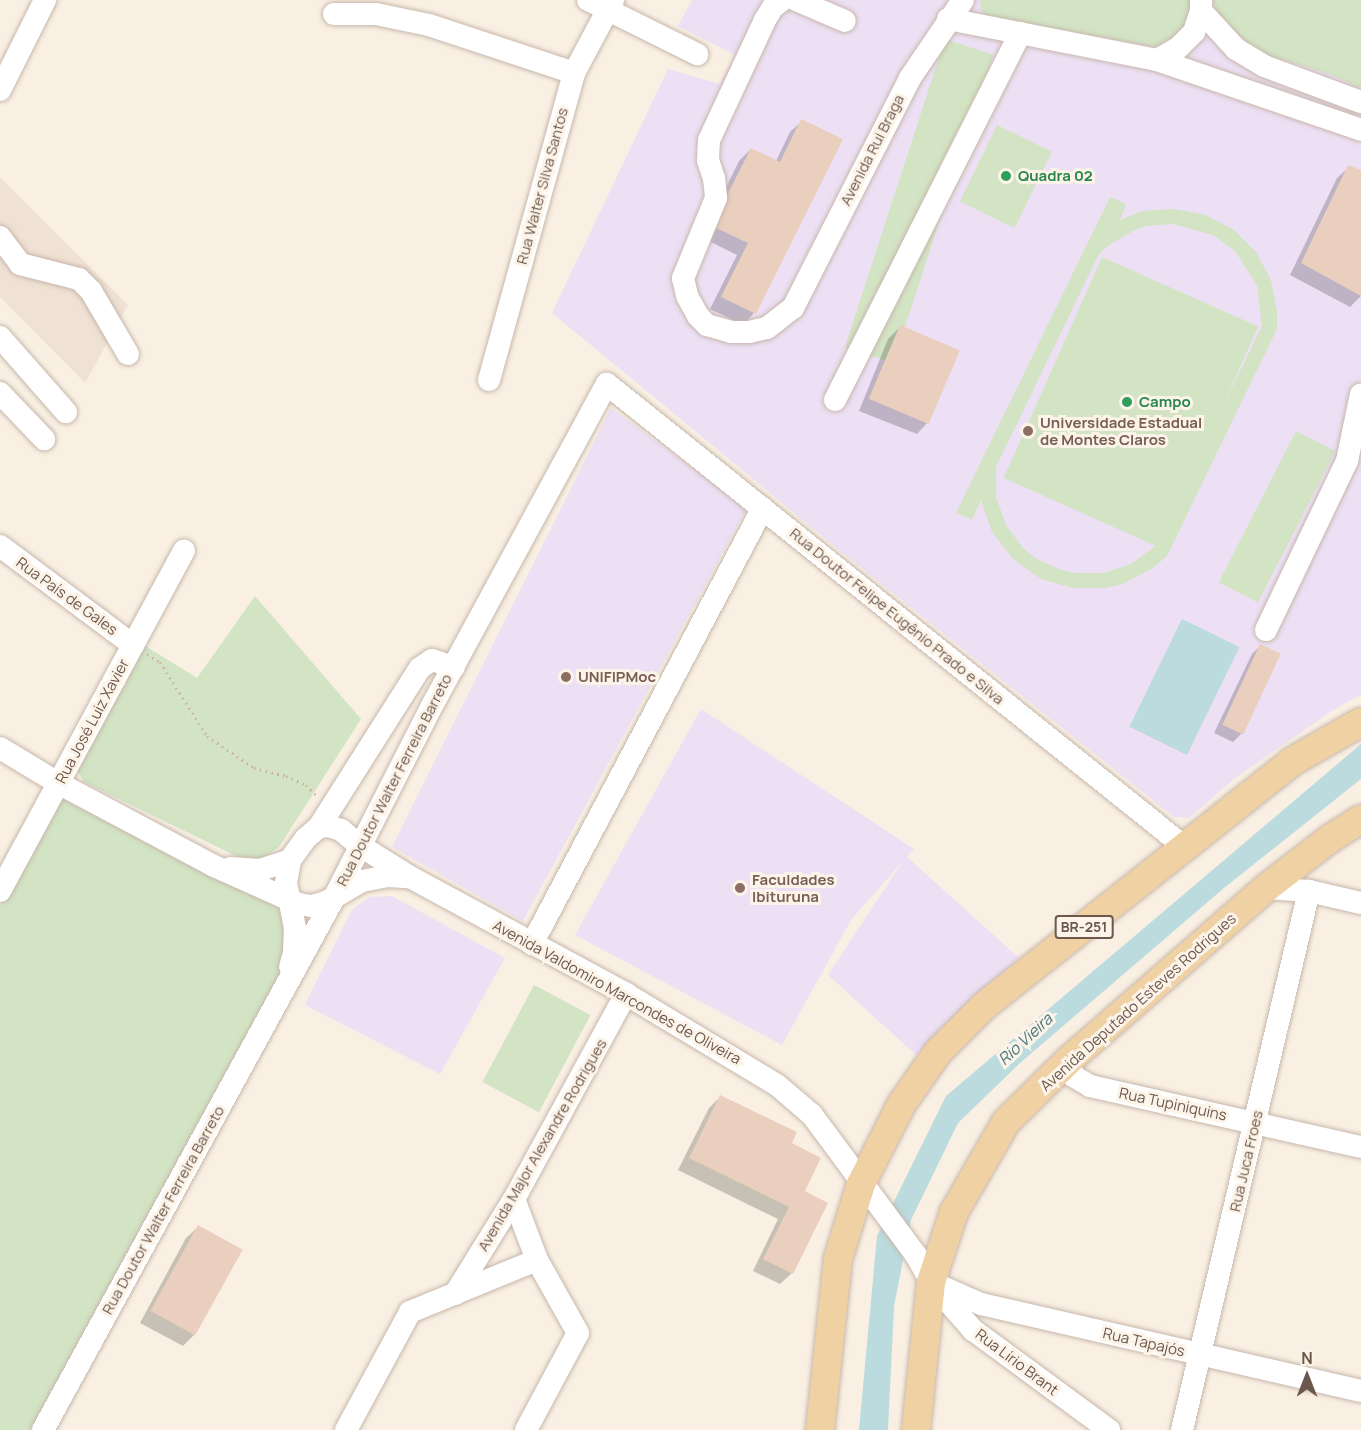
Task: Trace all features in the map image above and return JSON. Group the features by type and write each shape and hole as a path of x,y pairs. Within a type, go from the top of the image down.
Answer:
{"main road":[{"name":"BR-251","path":"820,1430 838,1259 861,1184 900,1105 938,1052 984,1006 1293,762 1361,722"},
{"name":"Avenida Deputado Esteves Rodrigues","path":"916,1430 931,1282 954,1212 1006,1122 1069,1060 1266,888 1331,838 1361,819"}],"street":[{"path":"0,90 45,0"},
{"path":"588,0 611,5 697,54"},
{"name":"Avenida Rui Braga","path":"782,0 773,7 765,20 709,140 708,160 714,178 716,198 683,278 687,296 698,316 707,325 731,332 749,332 767,328 793,308 883,126 910,78 963,0"},
{"path":"796,0 845,21"},
{"name":"Rua Walter Silva Santos","path":"489,380 574,73 611,5"},
{"path":"1157,60 1178,48 1194,32 1201,5"},
{"path":"1201,5 1236,49 1264,66 1361,102"},
{"path":"334,14 376,14 429,25 574,73"},
{"path":"948,19 1157,60 1361,130"},
{"path":"835,400 1020,33"},
{"path":"0,237 20,264 79,279 91,291 128,354"},
{"path":"0,337 66,412"},
{"name":"Rua Doutor Felipe Eugênio Prado e Silva","path":"607,384 1186,848"},
{"name":"Rua Doutor Walter Ferreira Barreto","path":"43,1430 335,896 359,845 434,702 607,384"},
{"path":"0,393 44,439"},
{"path":"1266,630 1347,461 1361,394"},
{"path":"532,944 763,508"},
{"name":"Rua País de Gales","path":"0,546 133,645"},
{"name":"Rua José Luiz Xavier","path":"0,891 184,551"},
{"name":"Rua Doutor Walter Ferreira Barreto","path":"284,989 294,953 295,928 287,900 286,883 290,860 305,839 319,827 407,685 420,668 432,660 454,667"},
{"path":"407,685 422,687 428,691 434,702"},
{"name":"Avenida Valdomiro Marcondes de Oliveira","path":"0,748 58,783 214,866 287,900 312,906 326,902 362,880 387,876 410,878"},
{"path":"319,827 328,826 341,830 359,845"},
{"name":"Avenida Valdomiro Marcondes de Oliveira","path":"359,845 410,878 626,994 735,1057 777,1085 812,1115 861,1184 916,1255"},
{"name":"Avenida Valdomiro Marcondes de Oliveira","path":"214,866 261,870 290,860"},
{"path":"1266,888 1309,891 1361,903"},
{"name":"Rua Juca Froes","path":"1182,1430 1202,1355 1309,891"},
{"name":"Avenida Major Alexandre Rodrigues","path":"455,1294 514,1199 626,994"},
{"name":"Rua Tupiniquins","path":"1069,1060 1073,1076 1090,1086 1361,1147"},
{"path":"514,1199 537,1260 578,1334 526,1430"},
{"path":"491,1238 509,1229 526,1235"},
{"name":"Rua Lírio Brant","path":"916,1255 931,1282 973,1330 1109,1430"},
{"path":"346,1430 410,1312 537,1260"},
{"name":"Rua Tapajós","path":"931,1282 981,1304 1361,1391"}],"path":[{"path":"133,645 160,662 207,736 254,768 286,776 306,785 330,807"}],"shaded area":[{"name":"Universidade Estadual de Montes Claros","path":"692,0 1361,0 1361,695 1333,710 1234,779 1189,818 1174,817 839,550 552,313 668,69 720,84 735,55 678,26"},
{"path":"0,177 128,305 85,383 0,297"},
{"name":"UNIFIPMoc","path":"611,408 747,508 523,921 392,847"},
{"name":"Faculdades Ibituruna","path":"701,709 914,849 907,857 1019,958 916,1055 828,975 903,861 851,920 782,1045 575,935"},
{"path":"392,896 505,958 440,1074 305,1005 352,909 370,897"}],"green space":[{"path":"980,0 1190,0 1190,12 1186,31 1174,42 1156,47 987,17 981,10"},
{"path":"1213,0 1361,0 1361,88 1329,74 1259,52 1219,19"},
{"path":"945,39 994,55 893,363 845,347"},
{"name":"Quadra 02","path":"997,125 1052,152 1015,228 960,201"},
{"path":"1110,197 1126,204 1120,220 1142,211 1174,209 1206,215 1234,230 1256,252 1271,280 1277,311 1277,329 1167,556 1153,568 1123,584 1106,588 1073,588 1041,579 1013,559 992,532 981,500 972,520 956,513","holes":["1173,224 1213,235 1235,251 1257,285 1262,326 1154,547 1131,564 1104,573 1075,573 1061,570 1035,558 1023,548 1006,525 996,497 996,467 1099,254 1109,245 1146,226"]},
{"name":"Campo","path":"1102,257 1258,327 1160,548 1004,478"},
{"path":"1296,431 1335,451 1258,602 1219,582"},
{"path":"255,596 361,719 279,847 261,859 240,858 84,782 77,770 144,645 197,678"},
{"path":"62,796 276,905 283,918 287,961 36,1430 0,1430 0,906 57,800"},
{"path":"534,985 591,1015 539,1112 482,1082"}],"water":[{"path":"1182,619 1240,647 1187,755 1129,727"},
{"name":"Rio Vieira","path":"1361,744 1361,779 1224,888 1020,1063 958,1123 911,1220 894,1306 888,1430 859,1430 877,1236 946,1096"}],"building":[{"path":"801,119 843,139 756,314 721,297 748,243 716,228 719,211 751,148 780,162"},
{"path":"1348,165 1361,170 1361,296 1301,263"},
{"path":"900,325 960,350 929,424 869,399"},
{"path":"1260,644 1281,654 1243,734 1222,725"},
{"path":"720,1095 797,1132 792,1143 821,1158 805,1191 828,1203 793,1274 763,1259 789,1207 689,1158"},
{"path":"198,1225 243,1250 195,1335 150,1311"}],"place":[{"name":"Quadra 02","path":"1006,176"},
{"name":"Campo","path":"1127,402"},
{"name":"Universidade Estadual de Montes Claros","path":"1028,431"},
{"name":"UNIFIPMoc","path":"566,677"},
{"name":"Faculdades Ibituruna","path":"740,888"}]}
